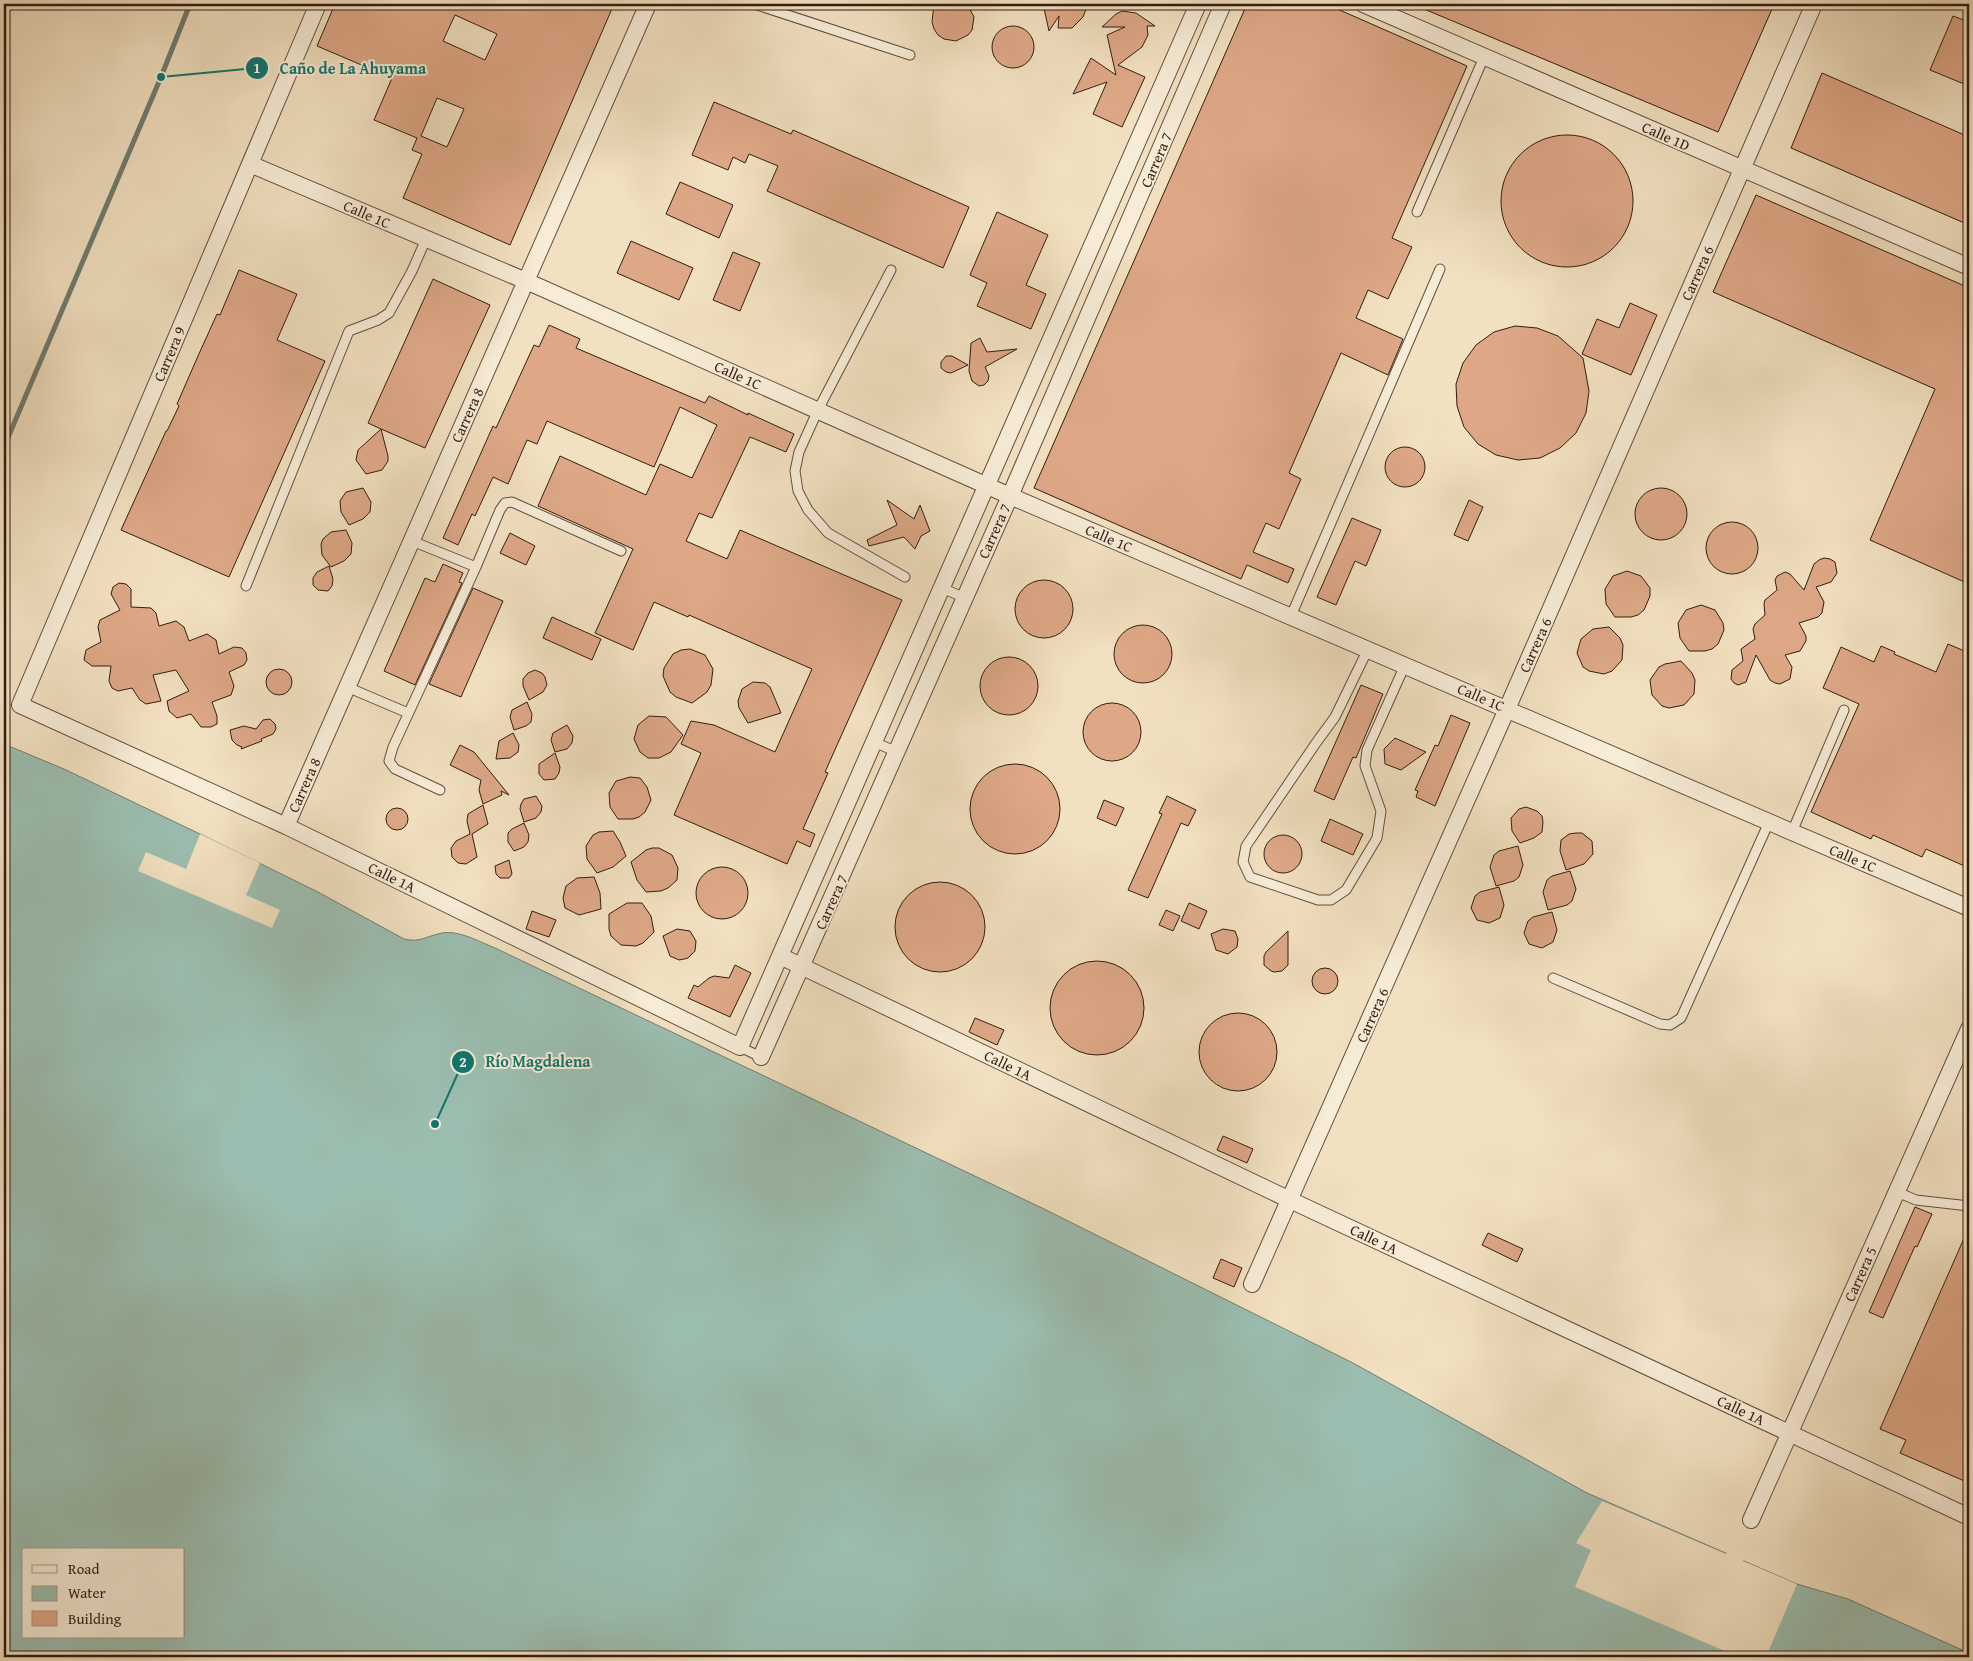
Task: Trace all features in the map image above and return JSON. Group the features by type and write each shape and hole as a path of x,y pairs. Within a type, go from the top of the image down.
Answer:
{"street":[{"name":"Carrera 9","path":"20,705 318,4"},
{"name":"Carrera 8","path":"286,826 648,4"},
{"name":"Carrera 7","path":"740,1047 1198,4"},
{"name":"Carrera 7","path":"761,1057 1010,496 1223,4"},
{"name":"Calle 1D","path":"1364,4 1969,267"},
{"name":"Carrera 6","path":"1252,1284 1507,709 1814,4"},
{"name":"Calle 1C","path":"250,164 526,281 1010,496 1969,908"},
{"name":"Calle 1A","path":"20,705 286,826 740,1047"},
{"name":"Calle 1A","path":"780,956 1290,1200 1969,1517"},
{"name":"Carrera 5","path":"1751,1520 1969,1029"}],"lane":[{"path":"754,4 910,55"},
{"path":"1417,212 1484,57"},
{"path":"246,586 349,331 378,320 388,313 412,271 426,239"},
{"path":"891,270 818,410 799,452 795,471 798,490 808,510 828,533 905,577"},
{"path":"1290,616 1440,270"},
{"path":"440,790 395,769 389,761 408,713 476,567 500,510 505,503 512,502 621,551"},
{"path":"412,541 476,567"},
{"path":"942,588 965,598"},
{"path":"1368,649 1335,717 1246,846 1243,862 1250,876 1318,900 1331,900 1346,890 1377,838 1382,811 1365,766 1367,750 1405,665"},
{"path":"347,687 408,713"},
{"path":"1792,832 1844,710"},
{"path":"874,742 897,752"},
{"path":"1553,978 1660,1024 1670,1025 1681,1018 1769,822"},
{"name":"Calle 1A","path":"740,1047 761,1057"},
{"path":"1897,1192 1916,1200 1969,1206"}],"water":[{"path":"4,744 64,769 200,834 318,892 404,939 419,940 436,934 455,933 495,948 1042,1208 1353,1363 1587,1493 1797,1584 1848,1599 1969,1653 1969,1657 4,1657"}],"pier":[{"path":"200,834 260,863 246,895 280,910 272,928 138,871 146,852 186,869"},
{"path":"1602,1501 1726,1554 1728,1552 1744,1559 1743,1561 1797,1584 1766,1657 1739,1657 1575,1587 1591,1550 1576,1543"}],"building":[{"path":"335,4 614,4 510,245 403,198 422,154 412,150 417,138 374,120 392,78 317,46","holes":["455,15 497,34 485,60 443,41","437,98 464,109 447,147 421,136"]},
{"path":"934,4 967,4 974,17 972,30 968,35 956,41 944,39 938,35 932,22"},
{"path":"1043,4 1088,4 1083,17 1072,28 1058,28 1059,16 1049,31"},
{"path":"1247,4 1326,4 1467,66 1392,238 1412,247 1388,299 1368,290 1356,318 1403,339 1388,375 1341,353 1289,473 1301,479 1279,529 1266,523 1253,552 1294,569 1288,583 1247,565 1241,579 1034,488"},
{"path":"1412,4 1759,4 1772,9 1718,132"},
{"path":"1122,11 1136,13 1155,26 1147,26 1148,35 1142,47 1118,65 1145,77 1122,127 1093,114 1107,82 1073,94 1091,58 1116,75 1107,35 1125,27 1102,27"},
{"path":"1953,16 1969,22 1969,86 1930,70"},
{"path":"1013,26 1028,32 1034,47 1028,62 1013,68 998,62 992,47 998,32"},
{"path":"1822,73 1969,137 1969,225 1791,148"},
{"path":"714,102 791,134 793,130 969,207 943,268 767,191 778,166 749,154 745,163 733,157 728,170 692,155"},
{"path":"1567,135 1580,136 1592,140 1614,154 1628,176 1632,188 1632,214 1628,226 1614,248 1592,262 1580,266 1567,267 1554,266 1542,262 1520,248 1506,226 1502,214 1501,201 1502,188 1506,176 1520,154 1542,140 1554,136"},
{"path":"680,182 733,205 719,238 666,214"},
{"path":"1756,195 1967,287 1963,295 1969,298 1969,584 1870,540 1935,389 1713,292"},
{"path":"997,212 1048,235 1026,285 1046,294 1031,329 977,306 987,283 970,275"},
{"path":"631,241 693,268 679,300 617,273"},
{"path":"733,252 760,263 740,311 713,300"},
{"path":"239,270 297,294 277,340 325,361 229,577 121,530 179,406 177,404 217,314 220,315"},
{"path":"433,279 490,305 425,448 368,423"},
{"path":"1630,303 1657,315 1631,375 1582,354 1597,319 1619,328"},
{"path":"549,325 580,339 576,348 705,403 709,396 794,434 786,452 750,437 712,518 699,513 686,541 727,559 740,530 902,600 825,772 828,773 803,829 815,834 810,847 797,841 787,864 674,815 701,753 681,744 691,721 714,725 775,752 812,669 689,615 688,617 654,602 633,650 595,633 633,549 538,506 560,456 646,495 660,464 692,478 717,425 680,407 654,467 547,421 537,444 527,440 508,484 493,477 475,516 472,514 458,545 443,538 493,426 496,428 534,345 539,347"},
{"path":"1515,326 1537,328 1558,336 1583,358 1589,391 1586,413 1576,433 1560,448 1540,458 1518,460 1496,455 1478,444 1464,427 1457,406 1456,384 1463,363 1476,345 1494,332"},
{"path":"980,338 987,352 1017,349 985,367 989,376 988,381 984,385 979,386 972,381 969,371 971,343"},
{"path":"946,356 952,356 968,365 951,373 946,372 941,368 941,362"},
{"path":"381,429 388,461 382,470 366,474 356,460 358,450"},
{"path":"1409,447 1416,450 1422,456 1425,467 1424,475 1416,484 1409,487 1401,487 1394,484 1386,475 1385,463 1388,456 1397,448"},
{"path":"363,488 371,502 370,512 363,519 349,525 341,512 340,501 346,492"},
{"path":"1661,488 1671,490 1679,496 1685,504 1687,514 1685,524 1679,532 1671,538 1661,540 1651,538 1643,532 1637,524 1635,514 1637,504 1643,496 1651,490"},
{"path":"887,500 914,519 920,505 930,531 921,536 915,549 904,537 869,546 867,540 897,525"},
{"path":"1469,500 1483,507 1468,541 1454,535"},
{"path":"1352,518 1381,530 1366,566 1355,561 1336,605 1317,597"},
{"path":"1732,522 1742,524 1750,530 1756,538 1758,548 1756,558 1750,566 1742,572 1732,574 1722,572 1714,566 1708,558 1706,548 1708,538 1714,530 1722,524"},
{"path":"346,530 352,543 351,554 344,561 331,567 322,555 321,544 323,539 331,532"},
{"path":"510,533 535,546 526,565 500,553"},
{"path":"1824,558 1835,562 1837,573 1831,582 1816,587 1824,602 1822,613 1818,617 1799,623 1806,636 1806,641 1800,651 1785,655 1792,667 1790,679 1780,684 1770,680 1756,655 1746,682 1738,685 1734,683 1731,679 1732,670 1743,661 1741,649 1755,639 1753,629 1755,624 1765,615 1765,600 1777,590 1775,580 1777,576 1785,572 1790,574 1804,590 1814,564"},
{"path":"443,564 463,573 459,582 462,583 415,685 384,671 425,578 435,582"},
{"path":"329,566 333,579 332,586 328,591 318,590 313,585 313,578 317,572"},
{"path":"1627,571 1641,576 1650,588 1650,596 1644,610 1638,615 1615,617 1606,604 1605,589 1613,576"},
{"path":"1044,580 1055,582 1065,588 1071,598 1073,609 1071,620 1065,630 1055,636 1044,638 1033,636 1023,630 1017,620 1015,609 1017,598 1023,588 1033,582"},
{"path":"119,583 126,584 131,589 131,607 151,608 156,613 159,626 176,621 184,627 189,641 207,634 216,640 219,654 234,647 242,648 246,653 247,660 244,665 229,672 234,686 231,695 212,702 217,716 217,724 211,727 201,727 191,714 177,718 169,711 167,701 189,691 176,670 153,675 161,701 146,704 140,700 132,688 118,691 112,688 109,681 111,666 92,666 84,660 86,650 101,642 98,627 100,620 120,610 111,594 113,587"},
{"path":"473,588 503,601 461,697 429,684"},
{"path":"1701,605 1715,610 1723,623 1724,630 1718,644 1712,649 1689,651 1680,638 1678,623 1686,610"},
{"path":"552,617 601,639 592,660 543,638"},
{"path":"1143,625 1154,627 1164,633 1170,643 1172,654 1170,665 1164,675 1154,681 1143,683 1132,681 1122,675 1116,665 1114,654 1116,643 1122,633 1132,627"},
{"path":"1609,627 1620,638 1623,645 1622,660 1612,671 1604,674 1589,671 1583,667 1577,653 1581,639 1593,629"},
{"path":"1948,644 1969,653 1969,868 1926,849 1922,857 1873,835 1871,839 1811,812 1859,704 1823,688 1841,647 1874,662 1881,646 1895,652 1894,654 1936,672"},
{"path":"690,649 705,655 713,669 711,685 707,692 692,703 676,697 670,692 663,676 664,668 673,654 681,650"},
{"path":"1009,657 1020,659 1030,665 1036,675 1038,686 1036,697 1030,707 1020,713 1009,715 998,713 988,707 982,697 980,686 982,675 988,665 998,659"},
{"path":"1681,661 1692,673 1695,680 1694,694 1684,705 1669,708 1662,706 1652,695 1650,680 1659,667"},
{"path":"279,669 288,673 292,682 288,691 279,695 270,691 266,682 270,673"},
{"path":"535,670 542,673 547,685 543,692 529,700 523,686 523,679 528,673"},
{"path":"753,682 765,683 770,687 781,713 748,723 739,708 738,701 742,689"},
{"path":"1361,685 1383,694 1356,758 1353,757 1334,800 1314,791"},
{"path":"527,702 532,714 531,722 514,730 510,717 512,710"},
{"path":"1112,703 1123,705 1133,711 1139,721 1141,732 1139,743 1133,753 1123,759 1112,761 1101,759 1091,753 1085,743 1083,732 1085,721 1091,711 1101,705"},
{"path":"1451,715 1470,723 1435,806 1416,797 1418,791 1415,790 1435,745 1438,746"},
{"path":"649,716 666,717 683,735 671,752 659,758 648,758 640,752 634,739 638,725"},
{"path":"270,719 275,724 276,729 273,734 261,739 262,741 241,749 242,747 232,740 230,730 244,726 256,729 263,720"},
{"path":"567,725 573,736 572,743 567,749 555,752 551,740 553,733"},
{"path":"513,733 519,745 518,752 510,758 496,759 499,741"},
{"path":"1395,738 1426,752 1401,770 1385,764 1384,749"},
{"path":"460,745 474,752 509,795 501,791 502,795 483,804 479,790 481,780 450,765"},
{"path":"555,753 560,767 559,773 555,779 544,780 539,774 539,764"},
{"path":"1015,764 1032,767 1047,777 1057,792 1060,809 1057,826 1047,841 1032,851 1015,854 998,851 983,841 973,826 970,809 973,792 983,777 998,767"},
{"path":"630,777 640,778 647,787 651,800 645,812 639,817 618,819 610,807 609,793 616,781"},
{"path":"536,796 542,806 541,812 536,818 524,822 520,809 521,804 524,799"},
{"path":"1167,796 1196,810 1188,826 1181,823 1148,898 1128,890 1162,814 1159,813"},
{"path":"1104,800 1124,808 1116,826 1097,818"},
{"path":"483,805 488,824 472,834 477,857 466,864 458,863 452,857 451,848 456,841 470,834 467,821 468,814"},
{"path":"1526,807 1537,811 1542,816 1542,832 1534,838 1520,843 1512,831 1511,818 1519,809"},
{"path":"397,808 405,811 408,819 405,827 397,830 389,827 386,819 389,811"},
{"path":"1330,819 1363,834 1353,855 1321,841"},
{"path":"524,823 529,835 528,842 524,847 514,851 508,842 508,833"},
{"path":"613,831 626,856 613,867 597,873 587,859 586,846 593,835 599,832"},
{"path":"1582,833 1592,841 1593,854 1584,864 1566,870 1560,851 1561,840 1569,834"},
{"path":"1283,835 1297,840 1302,854 1297,868 1283,873 1269,868 1264,854 1269,840"},
{"path":"1518,846 1523,865 1519,877 1514,881 1496,886 1490,867 1494,855 1499,851"},
{"path":"659,848 672,855 678,868 677,880 661,891 646,892 637,880 631,862 646,850"},
{"path":"509,860 512,874 509,878 500,878 496,874 495,866"},
{"path":"722,867 732,869 740,875 746,883 748,893 746,903 740,911 732,917 722,919 712,917 704,911 698,903 696,893 698,883 704,875 712,869"},
{"path":"1570,871 1576,889 1572,901 1567,905 1548,910 1543,892 1547,880 1552,876"},
{"path":"594,877 600,893 601,909 579,915 565,908 563,898 566,886 577,878"},
{"path":"940,882 957,885 972,895 982,910 985,927 982,944 972,959 957,969 940,972 923,969 908,959 898,944 895,927 898,910 908,895 923,885"},
{"path":"1499,887 1504,905 1500,918 1489,923 1477,920 1471,908 1475,896 1480,892"},
{"path":"627,903 642,903 651,916 654,932 643,943 636,946 621,945 611,936 609,929 609,914"},
{"path":"1189,903 1207,911 1199,929 1181,921"},
{"path":"1166,910 1180,916 1173,931 1159,925"},
{"path":"532,911 556,920 549,937 526,929"},
{"path":"1552,912 1557,930 1553,942 1542,948 1529,944 1524,933 1528,921 1533,917"},
{"path":"677,929 690,931 696,941 695,951 688,958 679,960 670,956 663,936"},
{"path":"1223,929 1235,931 1238,939 1237,947 1228,954 1216,950 1211,934"},
{"path":"1288,931 1288,965 1282,971 1271,971 1264,965 1264,956"},
{"path":"1088,961 1106,961 1131,974 1141,990 1144,1008 1141,1026 1131,1042 1106,1055 1088,1055 1063,1042 1050,1017 1050,999 1063,974"},
{"path":"735,965 751,973 730,1017 688,998 694,985 698,987 714,976 729,978"},
{"path":"1325,968 1334,972 1338,981 1334,990 1325,994 1316,990 1312,981 1316,972"},
{"path":"1238,1013 1253,1016 1270,1030 1274,1037 1277,1052 1274,1067 1260,1084 1253,1088 1238,1091 1223,1088 1206,1074 1202,1067 1199,1052 1202,1037 1216,1020 1223,1016"},
{"path":"975,1018 1004,1030 997,1045 969,1032"},
{"path":"1223,1136 1253,1149 1247,1163 1217,1150"},
{"path":"1915,1207 1932,1214 1917,1247 1915,1246 1883,1318 1869,1312"},
{"path":"1969,1227 1969,1483 1900,1453 1906,1440 1880,1429"},
{"path":"1488,1233 1523,1249 1517,1262 1482,1245"},
{"path":"1221,1259 1242,1268 1234,1287 1213,1278"}],"waterway":[{"path":"4,447 161,77 190,4"}],"place":[{"name":"Caño de La Ahuyama","path":"161,77"},
{"name":"Río Magdalena","path":"435,1124"}]}
